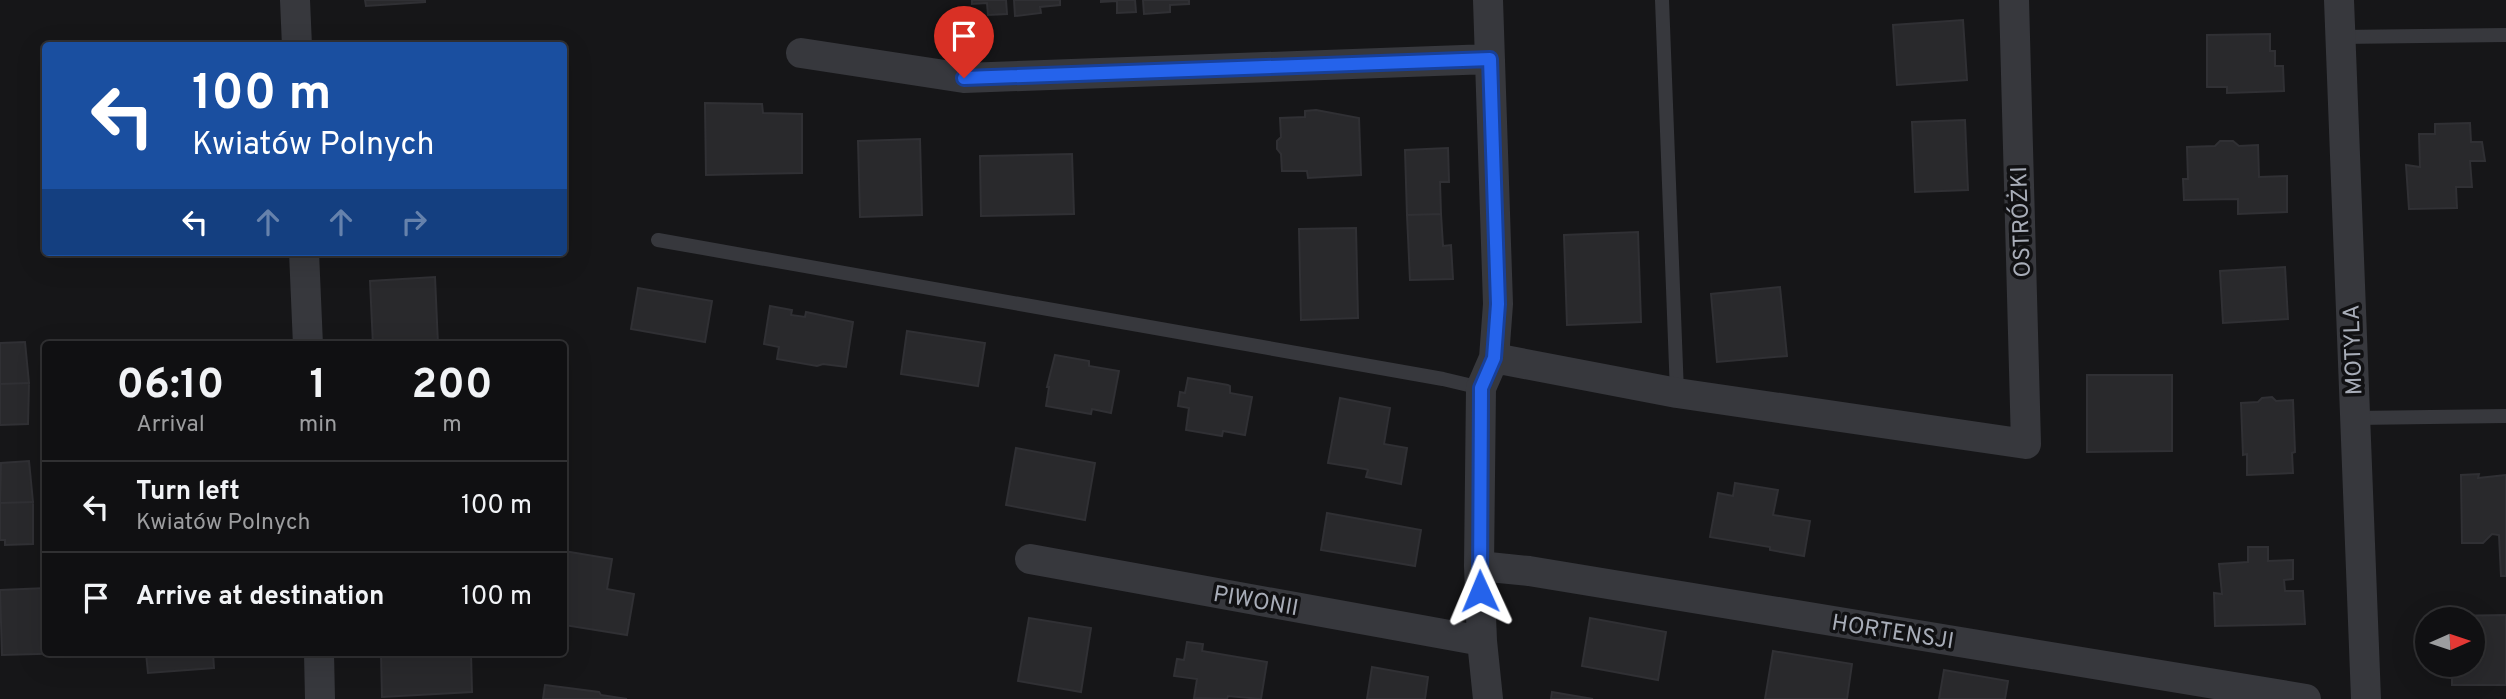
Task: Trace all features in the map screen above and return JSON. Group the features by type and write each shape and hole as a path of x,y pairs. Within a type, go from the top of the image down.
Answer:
{"street":[{"path":"295,0 297,42"},
{"path":"1488,0 1498,304 1494,358 1481,388 1479,566 1488,699"},
{"name":"OSTRÓŻKI","path":"1677,393 2026,444 2014,0"},
{"name":"MOTYLA","path":"2339,0 2366,699"},
{"path":"801,53 964,78 1490,59"},
{"path":"304,256 307,341"},
{"path":"1494,358 1677,393"},
{"name":"PIWONII","path":"1030,559 1482,641"},
{"name":"HORTENSJI","path":"1479,566 1529,570 2306,699"},
{"path":"319,656 320,699"}],"lane":[{"path":"1662,0 1677,393"},
{"path":"2340,37 2506,35"},
{"path":"658,240 1443,379 1481,388"},
{"path":"2355,418 2506,416"}],"building":[{"path":"365,0 425,0 425,2 366,6"},
{"path":"972,0 1006,0 1007,14 988,15 987,3 972,4"},
{"path":"1014,0 1060,0 1060,5 1040,7 1041,13 1015,16"},
{"path":"1101,0 1135,0 1136,12 1117,13 1117,1"},
{"path":"1143,0 1189,0 1189,4 1170,5 1170,12 1144,14"},
{"path":"1963,20 1967,80 1897,85 1893,25"},
{"path":"2270,34 2270,51 2275,51 2275,66 2283,66 2284,91 2227,93 2227,87 2207,87 2207,35"},
{"path":"705,103 762,104 763,113 802,114 802,173 706,175"},
{"path":"1316,110 1359,118 1361,175 1308,178 1307,171 1282,171 1281,154 1277,149 1277,141 1281,137 1280,118 1305,117 1305,111"},
{"path":"1965,120 1968,190 1915,192 1912,122"},
{"path":"2470,123 2471,142 2482,142 2485,161 2470,161 2472,187 2456,187 2457,208 2409,209 2406,165 2420,167 2419,134 2435,134 2435,124"},
{"path":"920,139 922,215 860,217 858,141"},
{"path":"2220,141 2233,141 2239,146 2258,145 2259,177 2287,176 2287,212 2238,214 2238,199 2184,200 2183,179 2188,179 2187,147 2215,146"},
{"path":"1448,148 1449,182 1440,182 1441,214 1407,215 1405,150"},
{"path":"1072,154 1074,214 981,216 980,156"},
{"path":"1441,214 1443,246 1451,245 1453,279 1410,280 1407,215"},
{"path":"1356,228 1358,318 1301,320 1299,229"},
{"path":"1638,232 1641,322 1567,325 1564,235"},
{"path":"2285,267 2288,319 2223,323 2220,271"},
{"path":"435,277 438,341 373,341 370,281"},
{"path":"1780,287 1787,356 1717,362 1711,294"},
{"path":"638,288 712,301 705,342 631,329"},
{"path":"770,306 792,310 791,315 805,317 806,312 853,322 846,367 823,364 817,366 777,359 779,347 764,344"},
{"path":"907,331 985,343 978,386 901,374"},
{"path":"25,342 29,383 0,384 0,343"},
{"path":"1055,355 1089,361 1089,366 1119,371 1111,413 1092,409 1091,414 1046,406 1047,387"},
{"path":"2087,375 2172,375 2172,451 2087,452"},
{"path":"1188,378 1228,385 1230,393 1252,397 1245,435 1223,431 1222,436 1186,430 1189,408 1178,406 1180,392 1185,393"},
{"path":"29,383 28,424 0,425 0,384"},
{"path":"2272,397 2276,401 2293,400 2293,473 2247,475 2247,454 2243,455 2241,403 2258,402 2262,398"},
{"path":"1340,398 1390,408 1384,444 1407,448 1401,484 1366,477 1368,470 1365,469 1328,463"},
{"path":"1016,448 1095,463 1085,520 1006,505"},
{"path":"29,461 33,502 0,503 1,463"},
{"path":"2479,474 2478,478 2506,475 2506,576 2501,576 2499,535 2492,534 2483,543 2462,543 2461,475"},
{"path":"1735,483 1778,490 1773,515 1810,521 1804,556 1710,537 1718,493 1733,496"},
{"path":"33,502 33,544 5,545 5,540 0,540 0,503"},
{"path":"1327,513 1421,530 1415,566 1321,550"},
{"path":"2248,547 2268,547 2268,561 2293,560 2293,579 2284,580 2285,591 2303,591 2305,624 2215,626 2214,593 2222,594 2219,564 2248,562"},
{"path":"567,552 612,559 607,589 634,594 627,635 567,625"},
{"path":"42,588 42,654 2,655 0,590"},
{"path":"2485,615 2506,615 2506,685 2452,685 2452,677 2485,677"},
{"path":"1029,618 1091,628 1081,692 1018,681"},
{"path":"1590,618 1666,632 1658,680 1582,666"},
{"path":"1187,642 1203,644 1202,651 1267,662 1261,699 1228,696 1227,699 1194,698 1197,679 1174,676 1177,659 1184,660"},
{"path":"1773,651 1852,664 1847,699 1765,699"},
{"path":"146,656 213,656 214,668 148,673"},
{"path":"381,656 471,656 472,692 382,697"},
{"path":"1372,667 1428,677 1425,699 1367,699"},
{"path":"1944,670 2008,681 2005,699 1939,699"},
{"path":"545,685 599,692 601,695 627,699 543,699"},
{"path":"1552,692 1593,699 1551,699"}],"route":[{"path":"964,78 1490,59 1498,304 1494,358 1481,388 1480,591"}]}
